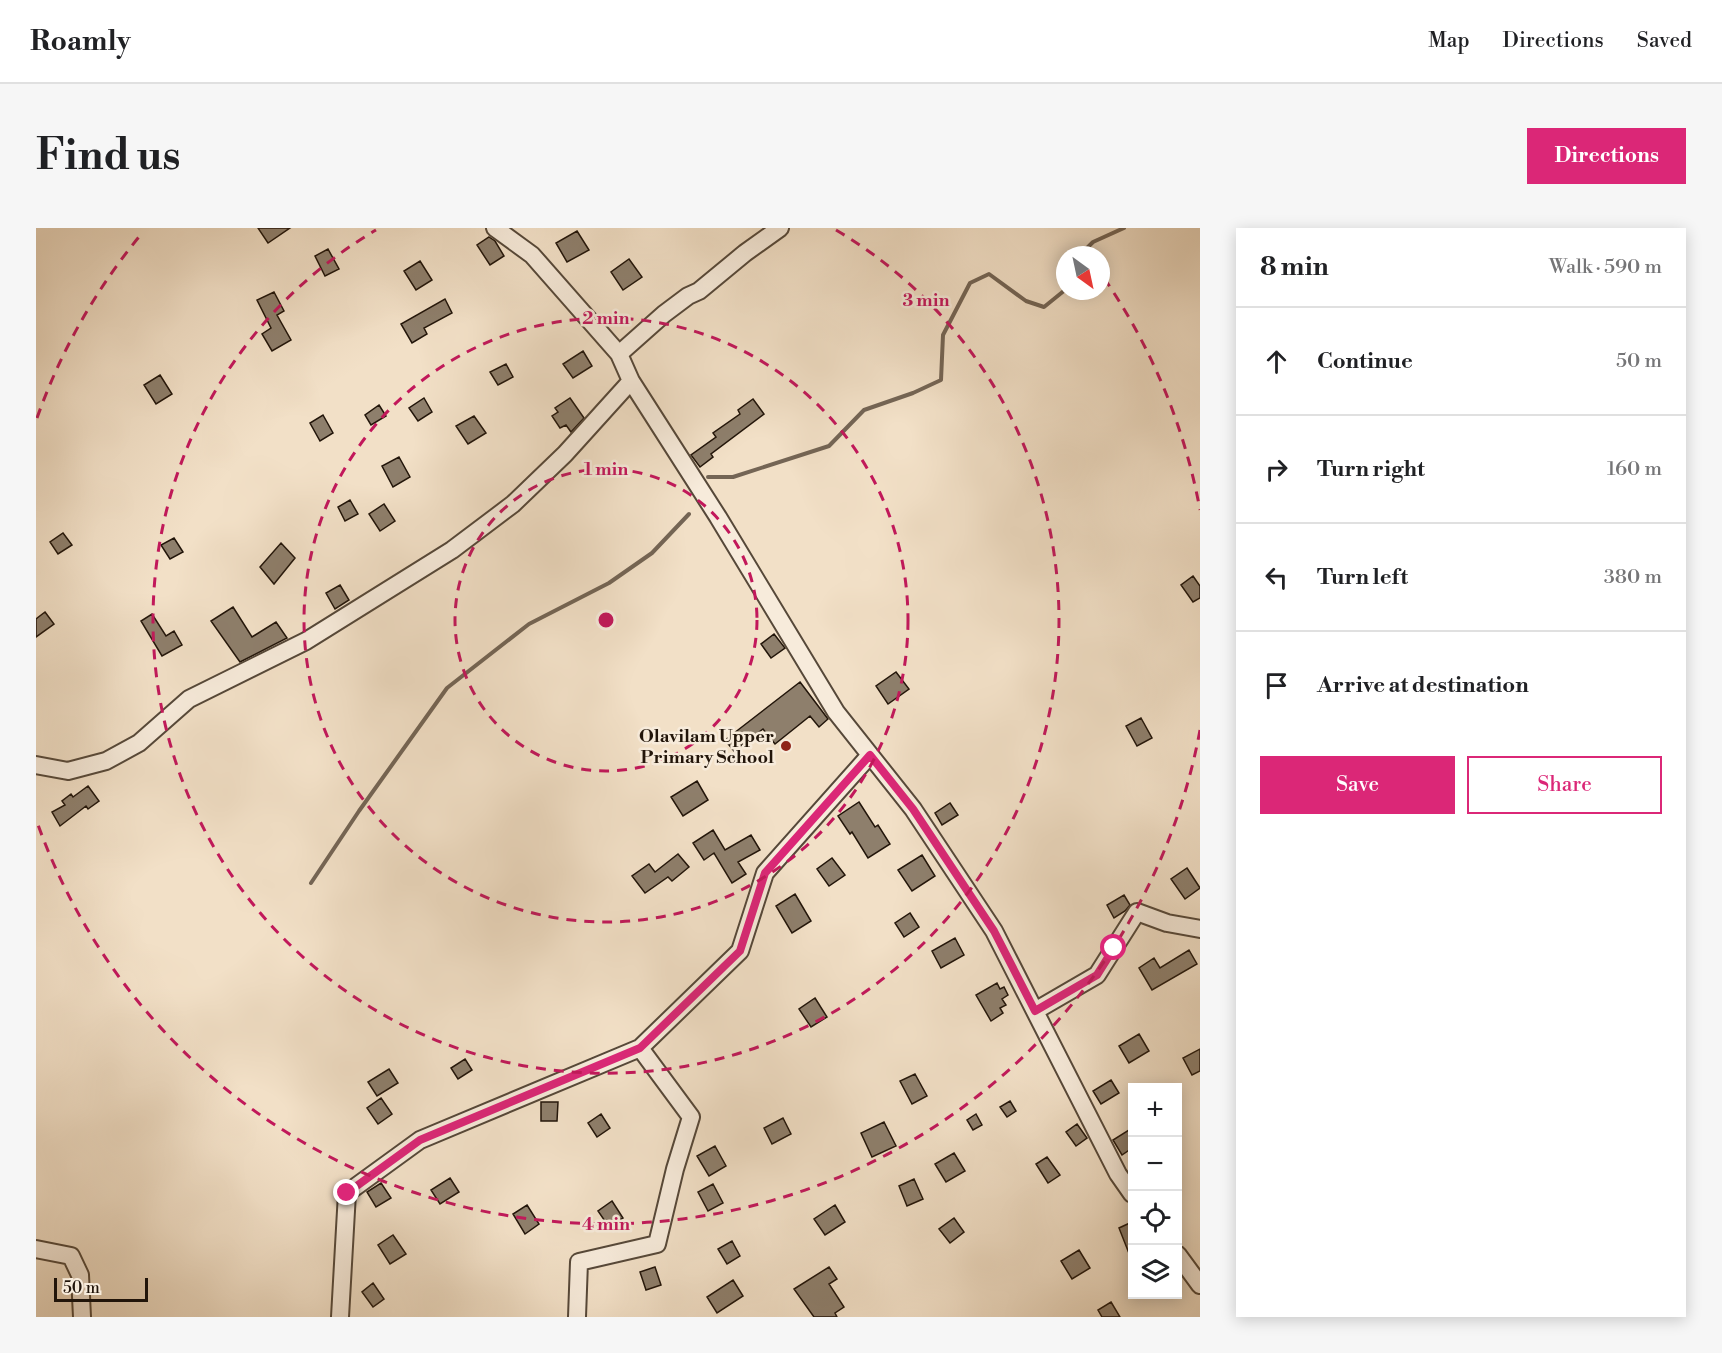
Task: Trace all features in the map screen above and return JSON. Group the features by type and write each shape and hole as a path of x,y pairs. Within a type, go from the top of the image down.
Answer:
{"street":[{"path":"495,228 532,255 619,354 631,381 718,517 836,712 913,809 994,931 1118,1174 1130,1191"},
{"path":"619,354 663,314 699,291 780,228"},
{"path":"36,765 68,771 106,760 140,743 189,699 306,641 452,550 513,504 565,454 631,381"},
{"path":"340,1317 347,1193 420,1140 640,1048 740,951 765,873 870,755"},
{"path":"1035,1011 1097,975 1137,912 1167,923 1200,929"},
{"path":"577,1317 579,1262 657,1244 675,1168 691,1117 640,1048"},
{"path":"36,1249 71,1256 80,1275 82,1317"},
{"path":"1182,1260 1200,1285"}],"building":[{"path":"258,228 290,228 268,243"},
{"path":"577,231 589,250 567,262 556,243"},
{"path":"489,237 495,241 504,256 490,265 477,245"},
{"path":"328,249 339,269 325,276 315,256"},
{"path":"629,259 642,277 623,290 611,272"},
{"path":"420,261 432,280 416,290 404,271"},
{"path":"274,292 284,311 277,315 291,340 272,351 262,334 271,328 257,300"},
{"path":"445,299 452,313 424,328 427,334 412,343 401,324"},
{"path":"583,351 592,366 573,378 563,364"},
{"path":"506,364 513,377 498,385 490,372"},
{"path":"160,375 172,394 156,404 144,385"},
{"path":"424,398 432,412 418,421 409,408"},
{"path":"570,398 584,418 571,432 566,425 560,428 552,416 558,412 555,408"},
{"path":"753,399 764,414 711,454 713,457 700,467 691,455 716,437 713,433 740,414 738,410"},
{"path":"379,405 386,416 371,425 365,415"},
{"path":"323,415 333,433 320,441 310,423"},
{"path":"474,416 486,433 468,444 456,426"},
{"path":"399,457 410,477 393,487 382,466"},
{"path":"350,500 358,514 345,521 338,507"},
{"path":"384,504 395,521 380,531 369,514"},
{"path":"63,533 72,545 58,554 50,542"},
{"path":"174,538 183,552 170,559 161,545"},
{"path":"281,543 295,558 274,584 260,567"},
{"path":"1193,576 1200,586 1200,598 1193,602 1181,585"},
{"path":"340,585 349,600 335,609 326,593"},
{"path":"233,607 252,637 276,622 287,638 240,662 211,621"},
{"path":"45,612 54,624 36,637 36,619"},
{"path":"152,614 166,636 174,631 182,645 162,656 141,621"},
{"path":"774,634 785,648 771,658 761,644"},
{"path":"896,672 909,689 888,704 876,686"},
{"path":"800,682 828,719 819,727 810,716 775,744 763,729 734,751 725,740"},
{"path":"1141,718 1152,738 1137,746 1126,726"},
{"path":"697,781 708,800 683,816 671,797"},
{"path":"88,786 99,801 88,809 86,806 60,826 52,812 65,805 62,801 71,794 73,797"},
{"path":"859,802 875,827 878,825 890,844 868,858 852,832 850,834 838,816"},
{"path":"950,803 958,815 942,825 935,813"},
{"path":"713,830 725,850 751,835 760,850 738,862 746,874 732,883 714,853 704,860 693,843"},
{"path":"678,854 689,867 672,881 668,877 645,893 632,876 649,864 655,872"},
{"path":"922,855 935,876 912,891 898,870"},
{"path":"832,858 845,875 829,886 817,869"},
{"path":"1187,868 1200,888 1185,899 1171,879"},
{"path":"795,894 811,921 792,933 776,906"},
{"path":"1124,895 1130,905 1114,918 1107,905"},
{"path":"910,913 919,927 904,937 895,923"},
{"path":"955,938 964,955 941,968 932,951"},
{"path":"1189,950 1197,964 1152,990 1139,968 1154,958 1160,968"},
{"path":"997,983 1000,989 1004,987 1008,995 1002,999 1006,1005 1000,1008 1003,1013 991,1021 976,995"},
{"path":"815,998 827,1017 811,1027 799,1009"},
{"path":"1139,1034 1149,1051 1129,1063 1119,1046"},
{"path":"1200,1049 1200,1071 1192,1075 1183,1058"},
{"path":"465,1059 472,1070 458,1079 451,1068"},
{"path":"389,1069 398,1083 377,1096 368,1082"},
{"path":"915,1074 927,1096 912,1104 900,1081"},
{"path":"1111,1080 1119,1093 1101,1104 1093,1091"},
{"path":"381,1098 392,1114 378,1124 367,1108"},
{"path":"1010,1101 1016,1111 1007,1117 1000,1107"},
{"path":"541,1102 558,1102 557,1121 541,1121"},
{"path":"601,1114 610,1128 597,1137 588,1123"},
{"path":"976,1114 982,1125 973,1130 967,1120"},
{"path":"783,1118 791,1134 772,1144 764,1128"},
{"path":"884,1122 896,1146 872,1157 861,1133"},
{"path":"1077,1124 1087,1138 1076,1146 1066,1132"},
{"path":"1128,1131 1128,1151 1122,1155 1113,1140"},
{"path":"715,1146 726,1166 709,1176 697,1156"},
{"path":"954,1153 965,1171 946,1182 935,1164"},
{"path":"1047,1157 1060,1175 1048,1183 1036,1164"},
{"path":"450,1178 459,1192 440,1204 431,1190"},
{"path":"914,1179 923,1199 907,1206 899,1186"},
{"path":"381,1183 391,1198 376,1207 367,1192"},
{"path":"713,1184 723,1203 708,1211 698,1192"},
{"path":"612,1201 623,1218 609,1227 598,1211"},
{"path":"527,1205 539,1224 525,1234 513,1214"},
{"path":"835,1205 845,1222 825,1235 814,1219"},
{"path":"954,1218 964,1232 950,1243 939,1229"},
{"path":"1128,1224 1128,1251 1119,1228"},
{"path":"393,1235 406,1254 390,1264 378,1245"},
{"path":"732,1241 740,1256 727,1264 718,1249"},
{"path":"1079,1250 1090,1268 1072,1279 1061,1261"},
{"path":"655,1267 661,1285 646,1290 640,1272"},
{"path":"829,1267 837,1279 829,1284 844,1307 835,1313 837,1317 814,1317 794,1289"},
{"path":"733,1280 743,1296 717,1313 707,1297"},
{"path":"373,1283 384,1299 373,1307 362,1292"},
{"path":"1111,1302 1120,1317 1102,1317 1098,1310"}],"waterway":[{"path":"1089,246 1124,228"},
{"path":"708,477 733,477 829,446 864,410 913,393 941,380 943,335 970,283 989,274 1026,301 1044,307 1056,297"},
{"path":"311,883 359,811 447,688 529,624 609,583 652,553 689,514"}],"place":[{"name":"Olavilam Upper Primary School","path":"786,746"}],"route":[{"path":"347,1193 420,1140 640,1048 740,951 765,873 870,755 913,809 994,931 1035,1011 1097,975 1114,948"}]}
